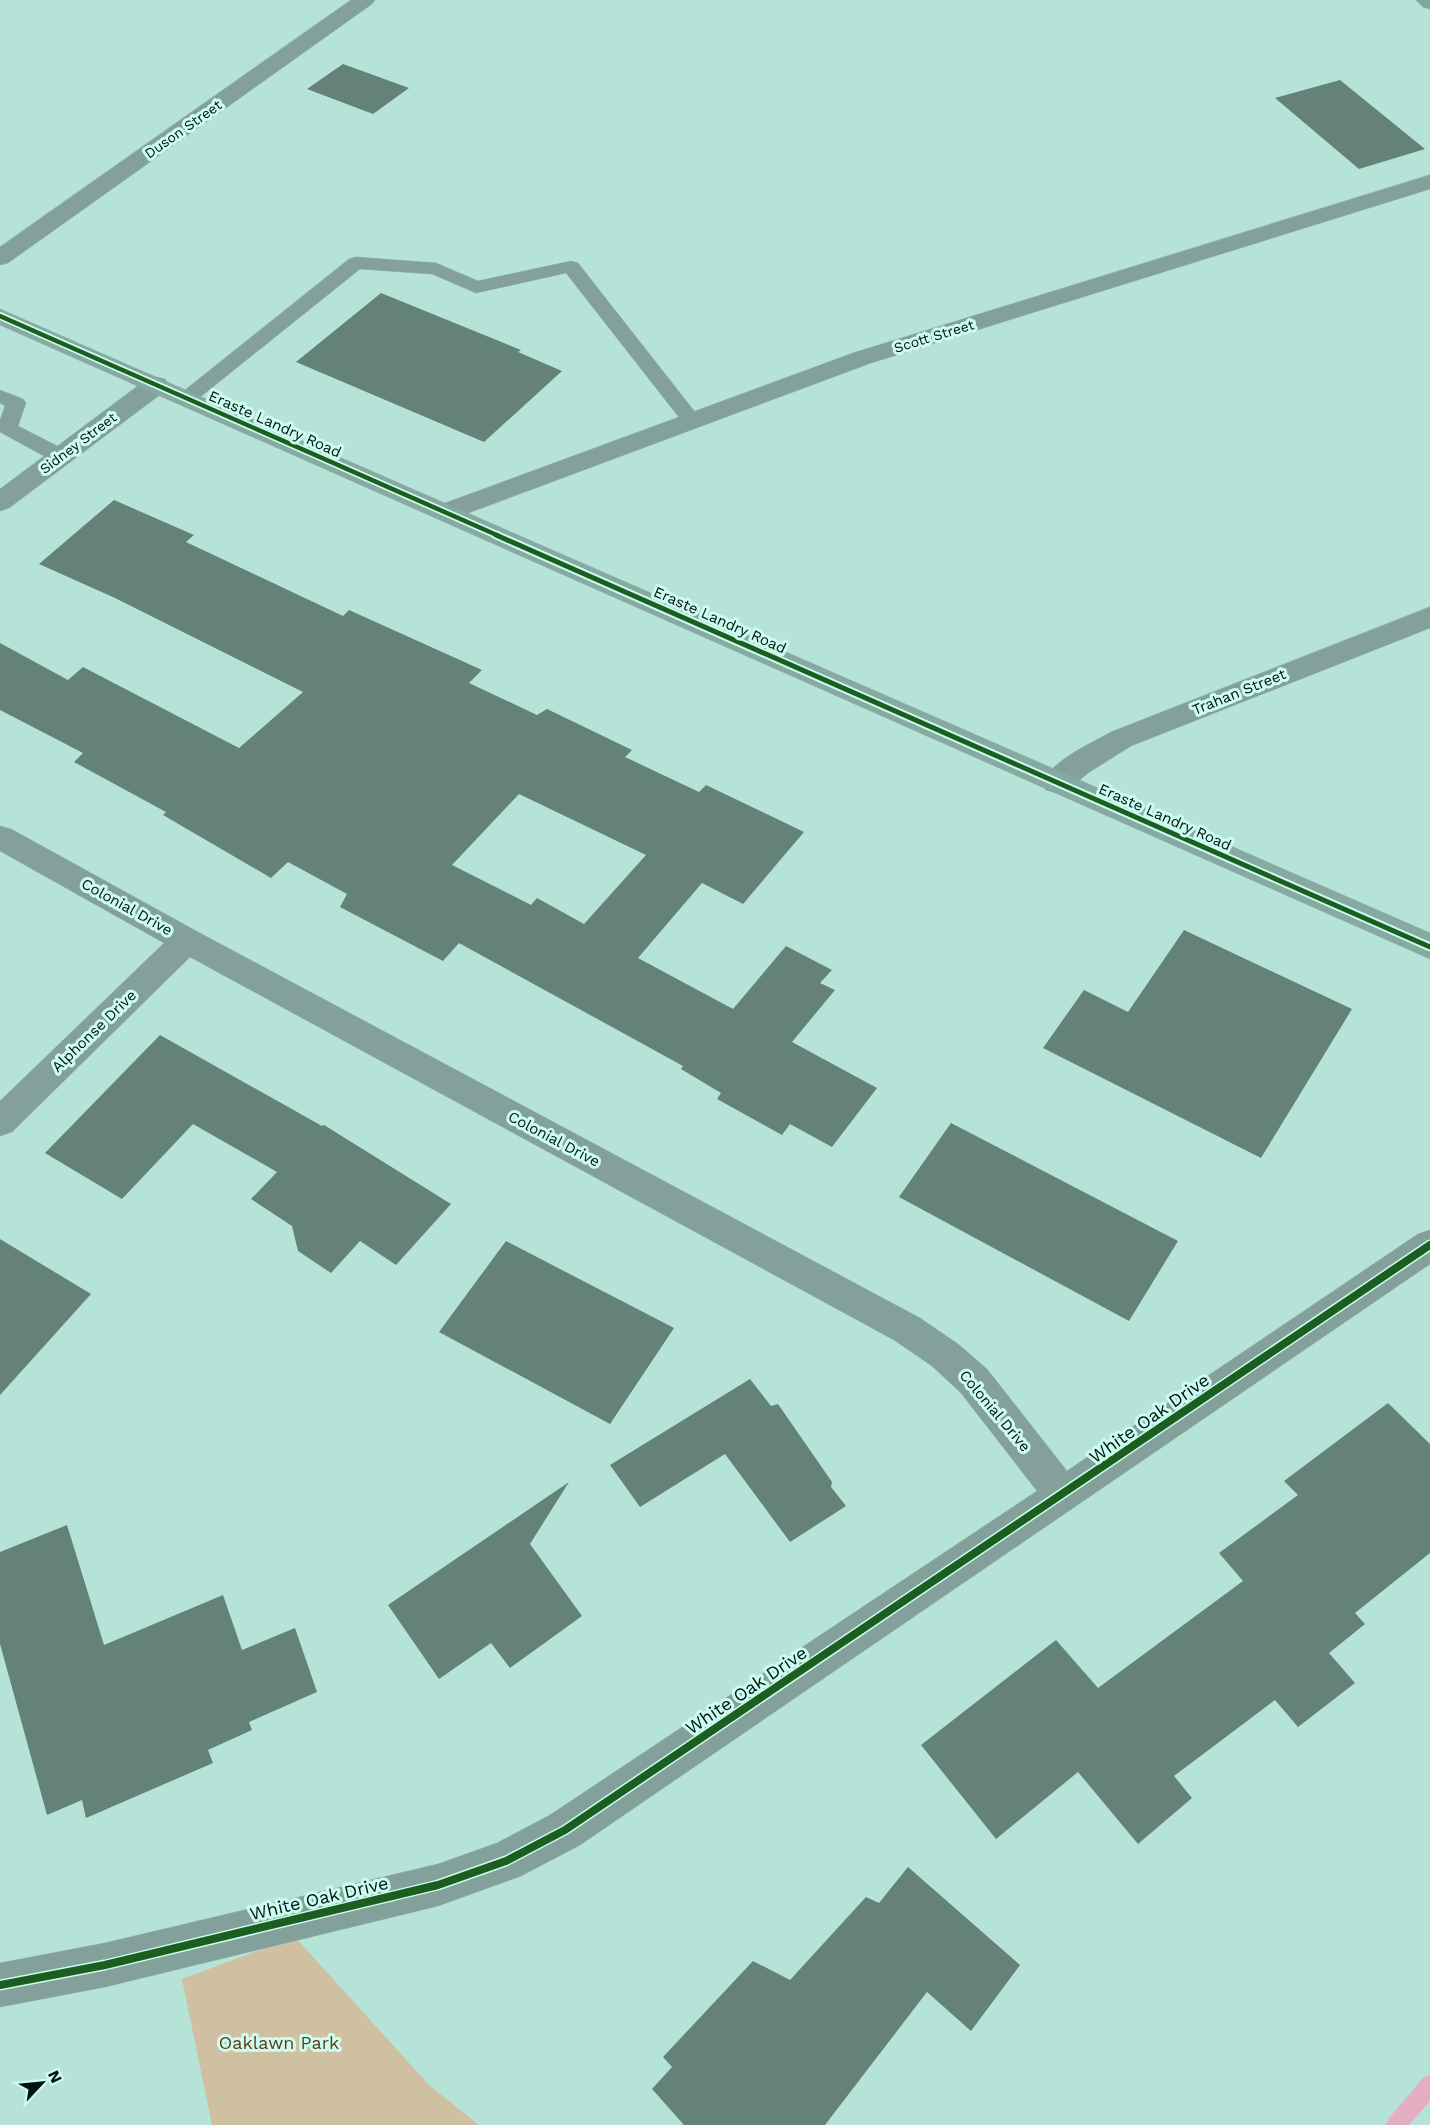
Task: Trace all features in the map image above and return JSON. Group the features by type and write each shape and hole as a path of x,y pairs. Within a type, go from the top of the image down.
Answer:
{"main road":[{"path":"1426,0 1430,3"}],"street":[{"name":"Duson Street","path":"0,258 366,0"},
{"name":"Scott Street","path":"446,512 862,358 1430,182"},
{"name":"Eraste Landry Road","path":"0,316 1430,947"},
{"name":"Sidney Street","path":"0,502 156,385"},
{"name":"Trahan Street","path":"1057,782 1078,765 1121,739 1430,617"},
{"name":"Colonial Drive","path":"0,837 187,941 907,1329 945,1355 974,1381 1063,1495"},
{"name":"Alphonse Drive","path":"0,1122 187,941"},
{"name":"White Oak Drive","path":"0,1984 105,1965 438,1885 506,1861 565,1830 1430,1245"}],"lane":[{"path":"186,398 356,263 436,269 476,287 571,267 692,421"},
{"path":"0,396 16,403 7,428 60,456"}],"green space":[{"name":"Oaklawn Park","path":"295,1937 430,2086 479,2125 212,2125 182,1979"}],"building":[{"path":"343,64 409,88 373,114 307,89"},
{"path":"1340,80 1425,149 1359,169 1275,98"},
{"path":"381,293 521,350 518,352 562,371 484,442 296,362"},
{"path":"114,500 194,535 186,542 343,616 349,610 482,670 469,683 537,715 547,709 632,750 625,757 699,792 706,785 804,832 743,904 702,883 638,958 733,1009 786,946 832,970 820,983 835,990 792,1042 877,1088 832,1147 790,1124 782,1135 717,1099 721,1093 681,1069 683,1066 459,943 443,961 340,907 347,894 288,862 271,878 163,815 166,812 74,762 83,753 0,710 0,643 68,680 83,667 239,748 303,692 115,598 39,564","holes":["519,794 646,855 584,924 537,898 531,905 452,865"]},
{"path":"1184,930 1352,1009 1261,1158 1043,1048 1084,990 1128,1012"},
{"path":"160,1035 322,1126 324,1125 451,1204 396,1265 360,1241 331,1273 298,1251 292,1226 251,1199 277,1172 193,1124 122,1199 45,1153"},
{"path":"951,1123 1178,1241 1129,1321 899,1197"},
{"path":"0,1239 91,1294 0,1395"},
{"path":"506,1241 674,1328 610,1424 439,1332"},
{"path":"750,1379 771,1406 778,1404 832,1482 831,1487 846,1506 790,1542 725,1454 640,1507 610,1465"},
{"path":"1388,1403 1430,1444 1430,1553 1355,1613 1365,1624 1329,1653 1355,1683 1298,1727 1275,1700 1174,1776 1192,1798 1138,1844 1078,1772 996,1839 921,1745 1056,1640 1098,1688 1243,1581 1219,1553 1298,1495 1284,1481"},
{"path":"569,1482 530,1544 582,1616 510,1668 491,1643 439,1679 388,1605"},
{"path":"67,1525 104,1645 223,1595 242,1650 295,1628 317,1692 249,1722 252,1730 208,1750 213,1763 86,1818 82,1800 47,1815 0,1644 0,1552"},
{"path":"908,1867 1020,1965 971,2031 927,1992 825,2125 684,2125 652,2089 672,2067 663,2057 753,1961 790,1980 866,1897 879,1903"}],"waterway":[{"path":"1396,2125 1430,2085"}],"cycle path":[{"path":"0,316 1430,947"},
{"path":"0,1985 105,1965 438,1885 506,1861 565,1830 1430,1245"}]}
